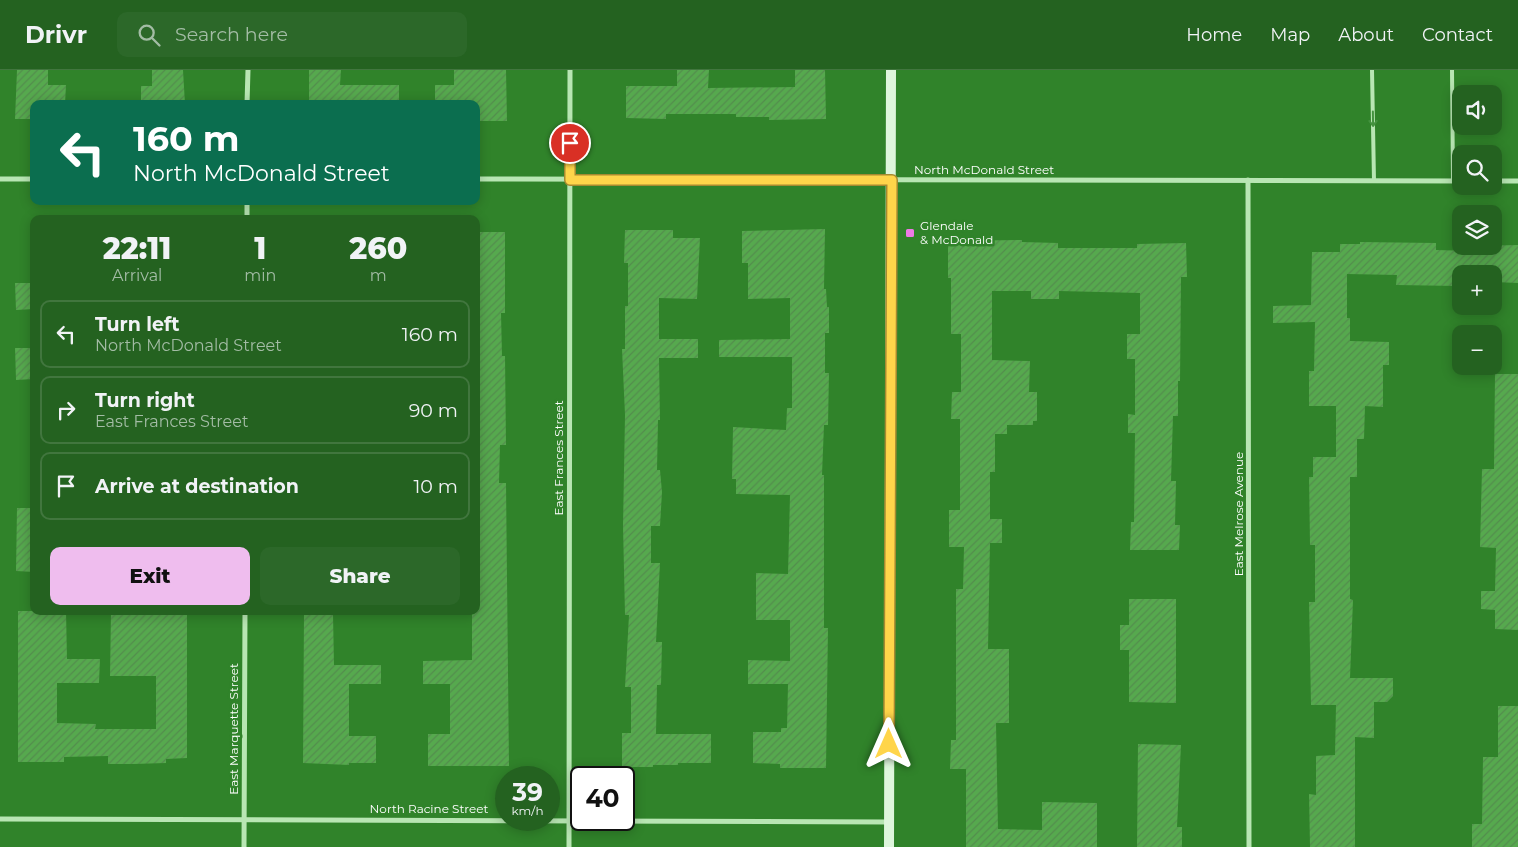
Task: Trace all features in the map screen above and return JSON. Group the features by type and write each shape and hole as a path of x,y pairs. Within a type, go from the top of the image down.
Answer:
{"street":[{"path":"248,70 248,100"},
{"name":"East Frances Street","path":"568,847 570,70"},
{"path":"888,847 891,70"},
{"path":"0,179 30,179"},
{"name":"North McDonald Street","path":"480,179 1452,181"},
{"name":"East Melrose Avenue","path":"1248,180 1249,847"},
{"path":"1502,181 1518,181"},
{"name":"East Marquette Street","path":"244,847 245,615"},
{"name":"North Racine Street","path":"0,819 244,818 888,822"}],"lane":[{"path":"1372,70 1374,181"},
{"path":"1452,70 1452,145"}],"building":[{"path":"17,70 48,70 48,85 66,85 65,100 30,100 30,119 15,119"},
{"path":"152,70 183,70 185,100 141,100 141,86 152,86"},
{"path":"309,70 341,70 340,85 399,85 399,100 309,100"},
{"path":"454,70 506,70 507,121 480,121 480,100 435,100 435,85 454,85"},
{"path":"677,70 709,70 708,88 795,87 795,70 825,70 826,119 769,120 769,117 736,117 736,114 666,114 666,119 626,118 626,86 677,86"},
{"path":"825,229 824,289 826,289 827,307 829,307 829,333 825,333 825,373 829,373 828,425 824,425 822,475 824,475 824,628 828,628 826,768 780,768 780,764 753,763 753,732 781,732 781,728 787,728 788,684 748,684 748,660 790,661 790,620 756,620 756,573 788,574 790,495 736,494 736,479 732,479 733,427 786,430 787,408 792,408 792,357 719,357 719,340 790,339 790,298 748,299 748,263 742,263 742,231"},
{"path":"625,230 673,230 673,238 700,238 697,299 659,298 659,339 698,339 698,358 659,358 660,420 658,420 657,470 660,470 662,492 660,526 651,526 651,563 660,563 656,642 662,642 661,685 657,685 656,734 711,734 711,763 678,763 678,765 653,765 653,767 622,766 622,733 631,733 631,687 625,687 629,615 625,615 623,526 625,415 622,349 625,349 625,306 628,306 628,263 624,263"},
{"path":"480,232 505,232 505,313 501,313 502,356 505,356 506,445 500,445 499,483 506,483 509,766 428,766 428,734 450,734 450,684 423,684 423,661 472,660 472,615 480,615"},
{"path":"1022,240 1022,242 1058,243 1058,248 1137,248 1137,244 1186,243 1187,277 1181,277 1180,381 1178,381 1178,416 1173,416 1171,481 1176,481 1175,525 1180,525 1179,550 1130,550 1131,522 1134,522 1135,433 1128,433 1128,414 1135,415 1135,359 1127,359 1127,334 1140,334 1140,293 1059,291 1059,299 1031,299 1031,291 992,291 992,360 1030,361 1029,392 1037,392 1037,421 1033,421 1033,425 1007,425 1007,434 995,434 995,472 990,472 990,519 1002,519 1002,543 990,543 988,649 1009,649 1009,723 996,723 998,829 1042,830 1042,802 1097,803 1097,847 966,847 966,769 950,769 951,740 956,740 956,589 963,589 964,547 949,547 949,510 960,510 960,419 951,419 952,392 961,392 961,334 951,334 951,278 948,278 948,241"},
{"path":"1360,242 1436,243 1436,250 1452,250 1452,255 1502,255 1502,245 1518,245 1518,283 1502,282 1502,265 1452,265 1452,286 1396,285 1397,275 1347,274 1347,318 1350,318 1350,341 1389,342 1389,365 1383,365 1383,407 1365,406 1364,439 1357,439 1357,477 1350,477 1350,599 1353,600 1350,678 1393,678 1393,696 1387,702 1374,702 1374,738 1355,737 1355,847 1310,847 1309,794 1316,795 1316,756 1335,755 1336,705 1311,705 1309,602 1315,602 1315,545 1310,545 1309,477 1313,477 1313,457 1336,457 1336,406 1309,406 1309,371 1314,371 1315,322 1273,323 1273,306 1311,305 1312,252 1340,252 1340,244 1360,244"},
{"path":"15,283 30,283 30,309 16,310"},
{"path":"15,348 30,348 30,379 16,380"},
{"path":"1518,374 1518,630 1495,629 1495,610 1481,609 1481,591 1495,591 1496,548 1480,547 1482,469 1494,469 1495,375"},
{"path":"17,508 30,508 30,572 16,571"},
{"path":"1129,599 1176,599 1176,703 1129,702 1129,650 1120,650 1120,625 1129,625"},
{"path":"18,611 30,611 30,615 66,615 67,659 100,659 99,683 57,683 57,723 96,724 95,729 156,729 156,676 110,676 111,615 187,615 187,758 166,759 166,763 134,764 108,764 108,756 64,757 64,762 18,762"},
{"path":"304,615 333,615 334,665 381,665 381,684 349,684 349,736 376,736 376,763 349,763 349,765 303,763"},
{"path":"1498,706 1518,706 1518,847 1472,847 1472,824 1482,824 1483,757 1498,757"},
{"path":"1138,744 1181,745 1177,827 1182,827 1182,847 1137,847"}],"place":[{"name":"Glendale & McDonald","path":"910,233"}],"route":[{"path":"570,143 570,180 892,180 889,744"}]}
